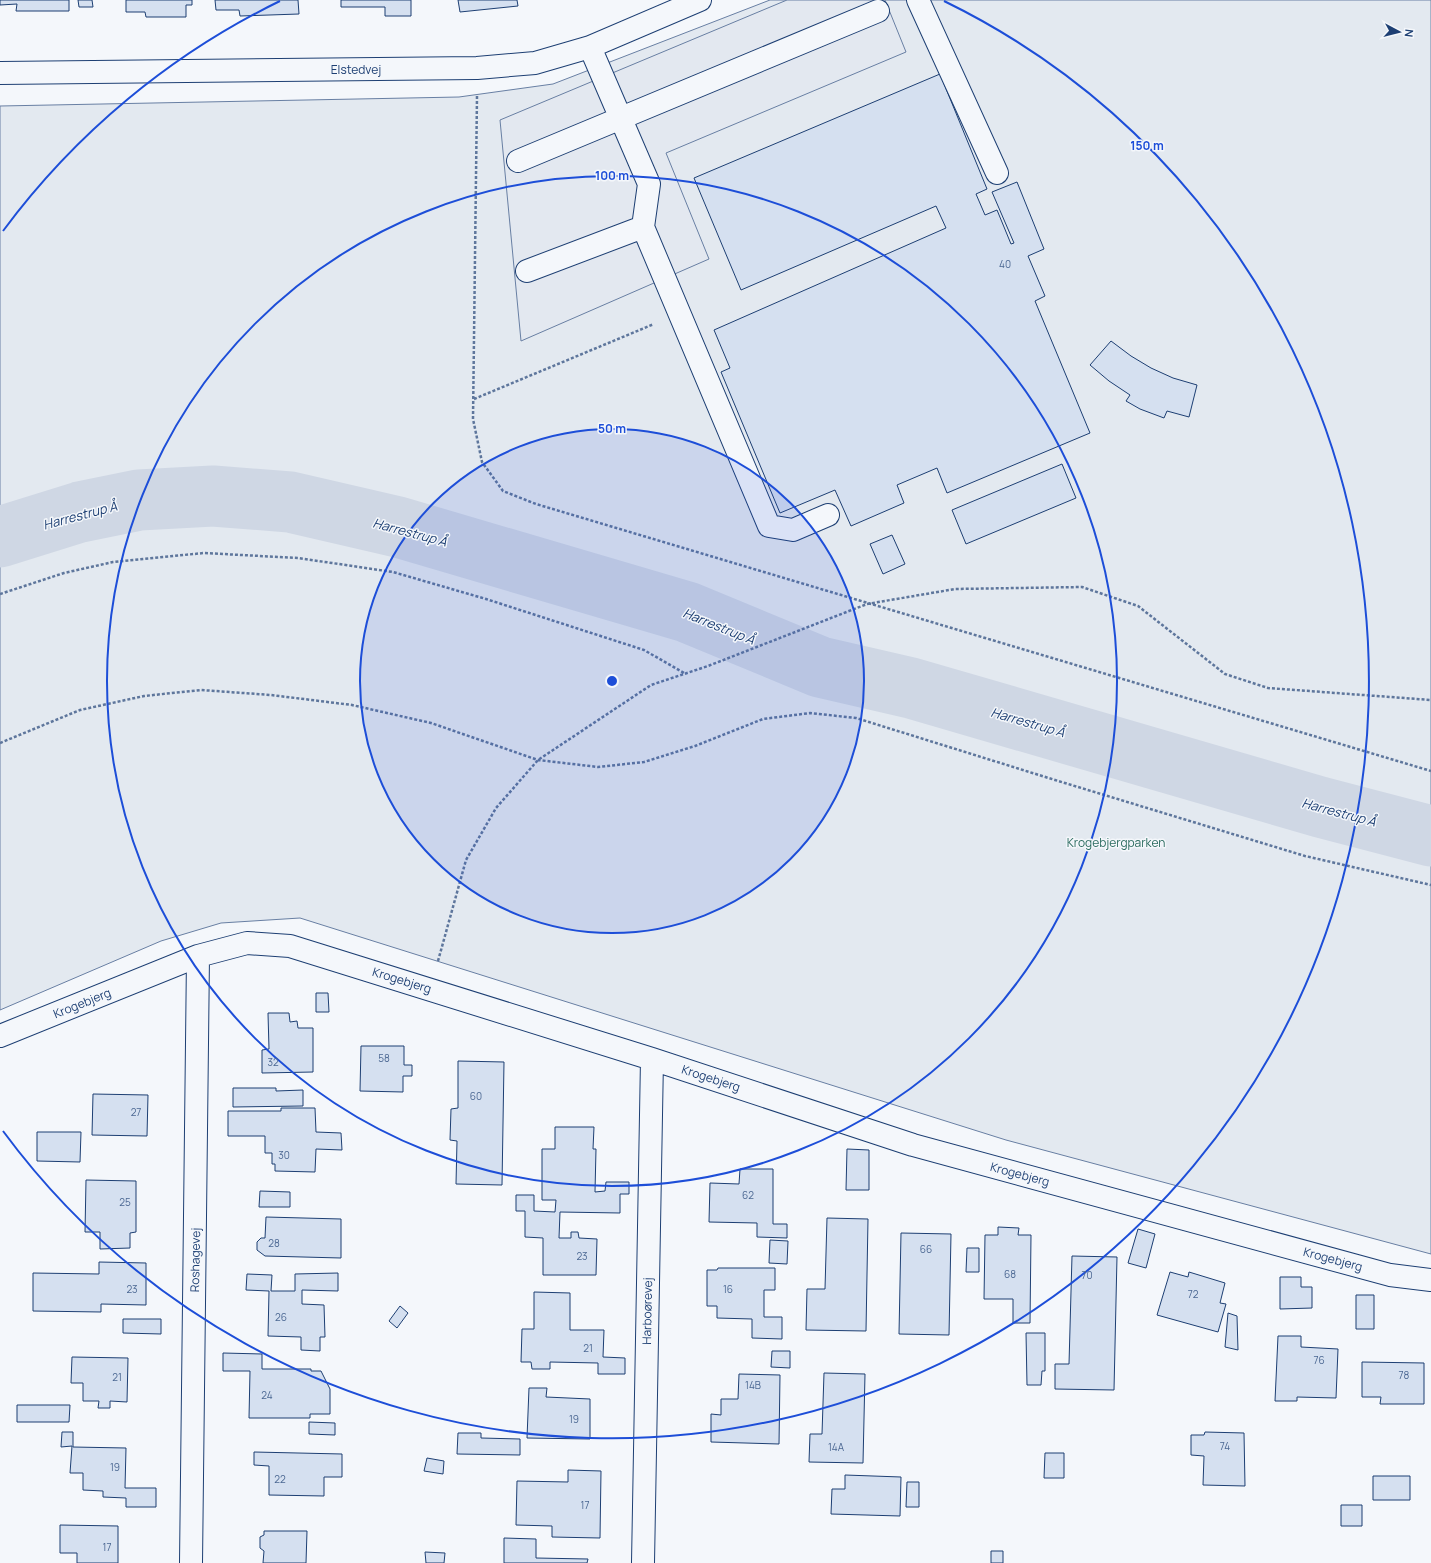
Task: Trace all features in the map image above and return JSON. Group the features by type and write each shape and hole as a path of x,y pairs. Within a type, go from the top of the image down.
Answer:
{"street":[{"name":"Elstedvej","path":"0,73 477,68 535,63 590,47 700,0"},
{"path":"918,0 997,173"},
{"path":"518,161 878,11"},
{"path":"590,47 649,184 644,227 769,526 793,530 828,515"},
{"path":"527,271 644,227"},
{"name":"Krogebjerg","path":"0,1036 198,956 247,943 290,946 652,1059 913,1145 1390,1275 1431,1280"},
{"name":"Roshagevej","path":"191,1563 198,956"},
{"name":"Harboørevej","path":"643,1563 652,1059"}],"path":[{"path":"477,68 473,419 482,462 503,491 536,504 867,604 1431,771"},
{"path":"474,399 680,313"},
{"path":"0,594 64,573 113,562 204,553 298,558 393,572 486,598 644,650 684,674"},
{"path":"430,989 466,860 496,808 538,760 651,685 708,666 867,604 955,589 1082,587 1138,606 1225,674 1268,688 1431,700"},
{"path":"0,743 80,710 144,696 201,690 271,695 352,705 431,723 538,760 598,767 644,762 695,746 763,719 810,713 856,718 1306,856 1431,885"}],"green space":[{"name":"Krogebjergparken","path":"770,0 1431,0 1431,1254 1006,1140 300,918 221,923 161,941 0,1010 0,106 459,97 553,84"}],"shaded area":[{"path":"787,0 885,0 906,52 666,153 709,259 521,341 500,120"}],"building":[{"path":"0,0 69,0 69,11 16,11 17,4 0,5"},
{"path":"78,0 92,0 93,7 79,7"},
{"path":"126,0 192,0 192,5 186,5 186,17 146,17 145,12 126,12"},
{"path":"215,0 298,0 299,14 240,16 239,10 216,10"},
{"path":"341,0 411,0 411,16 385,16 385,7 341,7"},
{"path":"458,0 517,0 518,6 460,12"},
{"path":"940,74 987,189 976,194 985,215 997,210 1011,244 1014,243 992,192 1017,182 1044,249 1028,256 1045,296 1035,301 1090,433 947,493 937,468 897,485 904,503 851,526 835,490 780,513 721,372 730,368 714,330 946,228 936,206 741,290 694,178"},
{"path":"1111,341 1131,356 1151,368 1173,378 1197,385 1189,417 1167,411 1164,418 1140,409 1126,401 1130,395 1109,381 1090,365"},
{"path":"1062,464 1076,498 966,544 952,510"},
{"path":"892,535 905,564 883,574 870,544"},
{"path":"316,993 328,993 329,1012 316,1012"},
{"path":"268,1013 289,1013 290,1022 297,1021 298,1028 313,1028 313,1072 262,1073 262,1050 269,1049"},
{"path":"361,1046 404,1046 404,1065 412,1065 412,1076 403,1076 403,1092 360,1091"},
{"path":"458,1061 504,1062 502,1185 456,1184 457,1141 450,1140 451,1109 458,1108"},
{"path":"233,1088 276,1088 276,1091 303,1090 303,1106 233,1107"},
{"path":"93,1094 148,1095 147,1136 92,1135"},
{"path":"281,1108 315,1108 316,1132 341,1133 342,1150 316,1149 315,1172 275,1171 275,1164 272,1164 272,1153 265,1153 265,1136 228,1136 228,1111 281,1111"},
{"path":"555,1127 594,1127 593,1149 596,1149 595,1192 605,1191 606,1182 629,1182 629,1194 620,1194 620,1213 560,1212 559,1238 571,1238 571,1232 578,1232 579,1238 597,1239 596,1275 543,1275 543,1238 525,1237 525,1211 516,1211 516,1195 534,1195 534,1211 555,1212 556,1200 542,1200 542,1149 555,1149"},
{"path":"37,1132 81,1132 80,1162 37,1161"},
{"path":"847,1149 869,1150 869,1190 846,1190"},
{"path":"740,1169 773,1169 773,1224 787,1224 787,1238 757,1237 757,1223 709,1222 710,1183 739,1184"},
{"path":"86,1180 136,1181 136,1232 130,1233 130,1248 100,1249 100,1232 85,1232"},
{"path":"260,1191 290,1192 290,1207 259,1207"},
{"path":"266,1217 341,1219 341,1258 265,1256 257,1250 257,1242 261,1238 265,1238"},
{"path":"827,1218 868,1219 866,1331 806,1330 807,1289 825,1289"},
{"path":"998,1227 1019,1228 1018,1235 1031,1235 1030,1323 1013,1323 1013,1299 984,1299 985,1235 998,1235"},
{"path":"1138,1229 1155,1234 1146,1268 1128,1263"},
{"path":"901,1233 951,1234 949,1335 899,1334"},
{"path":"770,1240 788,1241 787,1264 769,1263"},
{"path":"967,1248 979,1248 979,1272 966,1272"},
{"path":"1072,1256 1117,1257 1114,1390 1055,1389 1055,1364 1069,1364"},
{"path":"99,1262 146,1263 146,1305 101,1304 101,1312 33,1311 33,1273 99,1274"},
{"path":"718,1268 775,1268 775,1290 764,1290 764,1317 782,1317 782,1339 752,1338 752,1319 717,1318 717,1306 707,1306 707,1270 717,1270"},
{"path":"1170,1272 1188,1277 1189,1272 1225,1283 1220,1303 1226,1304 1218,1332 1157,1315"},
{"path":"338,1273 338,1291 302,1290 302,1304 324,1305 325,1337 320,1337 320,1351 301,1350 301,1337 268,1336 269,1291 246,1290 247,1274 272,1275 271,1291 295,1291 295,1274"},
{"path":"1280,1277 1301,1277 1301,1287 1312,1287 1312,1308 1280,1309"},
{"path":"534,1292 570,1293 570,1330 604,1330 603,1357 625,1358 625,1374 598,1374 598,1363 550,1362 550,1369 532,1369 531,1362 521,1362 522,1329 534,1329"},
{"path":"1356,1295 1374,1295 1374,1329 1356,1329"},
{"path":"400,1306 408,1313 397,1328 389,1321"},
{"path":"1228,1313 1237,1316 1238,1350 1225,1347"},
{"path":"123,1319 161,1319 161,1334 123,1333"},
{"path":"1026,1333 1045,1333 1045,1371 1042,1371 1041,1385 1027,1385"},
{"path":"1278,1336 1301,1336 1301,1347 1338,1349 1336,1398 1297,1397 1297,1401 1275,1401"},
{"path":"772,1351 790,1351 790,1368 771,1367"},
{"path":"223,1353 262,1354 262,1369 311,1369 311,1371 321,1371 330,1389 330,1414 310,1414 310,1418 249,1418 250,1371 223,1371"},
{"path":"72,1357 128,1358 127,1402 110,1401 110,1408 98,1408 99,1401 83,1401 83,1383 71,1383"},
{"path":"1362,1362 1424,1363 1424,1404 1380,1404 1381,1397 1362,1397"},
{"path":"824,1373 865,1374 863,1463 809,1462 810,1434 822,1434"},
{"path":"739,1374 780,1375 779,1444 711,1442 711,1414 721,1415 721,1399 738,1399"},
{"path":"529,1388 547,1388 546,1397 590,1399 590,1439 527,1438"},
{"path":"17,1405 70,1405 69,1422 17,1422"},
{"path":"309,1422 335,1423 335,1435 309,1434"},
{"path":"62,1432 73,1432 73,1447 126,1448 125,1488 156,1488 156,1507 126,1507 126,1498 103,1497 103,1491 83,1490 83,1473 70,1473 72,1446 61,1447"},
{"path":"1205,1432 1244,1433 1245,1486 1203,1485 1204,1456 1191,1455 1191,1435 1204,1435"},
{"path":"458,1433 481,1433 481,1438 520,1439 520,1455 457,1454"},
{"path":"254,1452 342,1454 342,1477 324,1477 324,1496 269,1495 269,1466 254,1465"},
{"path":"1045,1453 1064,1453 1064,1478 1044,1478"},
{"path":"427,1458 444,1461 443,1474 424,1471"},
{"path":"568,1470 601,1471 600,1538 552,1537 552,1526 516,1525 517,1481 568,1482"},
{"path":"845,1475 901,1477 900,1516 831,1514 832,1489 845,1489"},
{"path":"1373,1476 1410,1476 1410,1500 1373,1500"},
{"path":"907,1482 919,1482 919,1507 906,1507"},
{"path":"1341,1505 1362,1505 1362,1526 1341,1526"},
{"path":"60,1525 118,1526 118,1563 77,1563 77,1553 60,1553"},
{"path":"264,1531 307,1531 306,1563 263,1563 264,1551 260,1548 260,1537 264,1535"},
{"path":"504,1538 536,1539 536,1558 588,1559 587,1563 504,1563"},
{"path":"991,1551 1003,1551 1003,1563 991,1563"},
{"path":"425,1552 445,1553 444,1563 426,1563"}],"waterway":[{"name":"Harrestrup Å","path":"0,537 80,512 139,500 213,496 290,502 398,527 687,612 820,667 911,688 1320,807 1431,836"}]}
